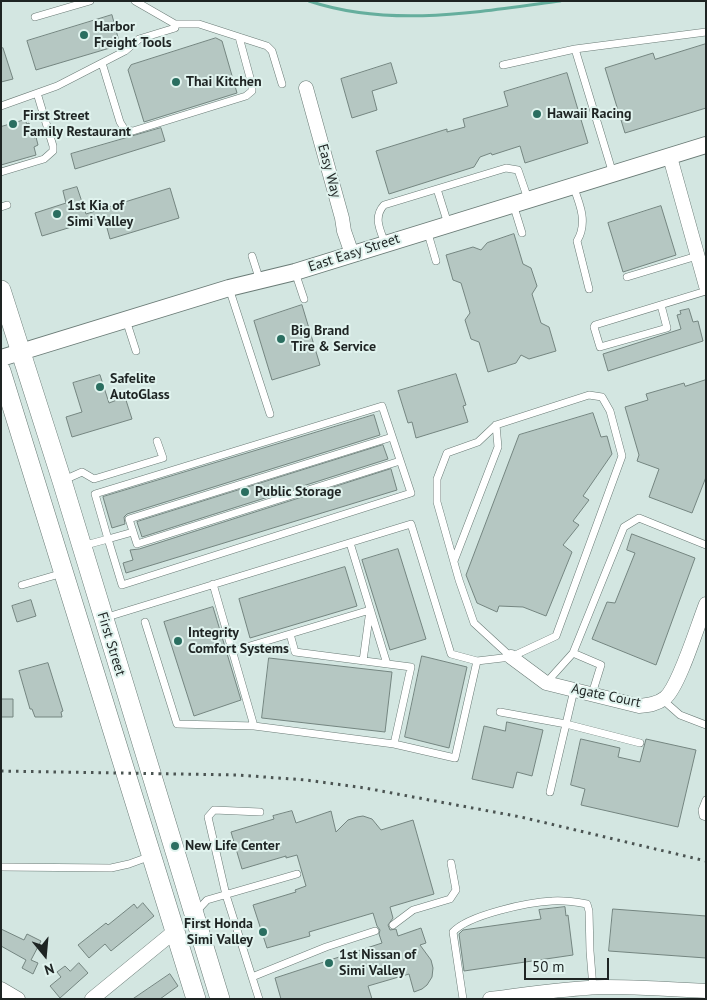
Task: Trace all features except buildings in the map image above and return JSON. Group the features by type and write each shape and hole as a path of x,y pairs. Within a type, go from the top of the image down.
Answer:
{"main road":[{"name":"First Street","path":"1,290 62,481 220,999"},
{"name":"First Street","path":"1,371 196,999"},
{"path":"175,931 194,914"}],"street":[{"name":"Easy Way","path":"306,88 344,231 352,254"},
{"name":"East Easy Street","path":"1,358 229,288 295,272 706,145"},
{"path":"670,157 706,286"},
{"path":"663,700 674,686 706,604"},
{"name":"Agate Court","path":"511,657 546,683 639,706 653,705 663,700"},
{"path":"92,999 175,931"},
{"path":"490,999 548,991 593,988 654,988 706,991"},
{"path":"1,989 18,999"}],"lane":[{"path":"35,17 90,1"},
{"path":"135,1 175,24 199,24 267,46 272,50 282,84"},
{"path":"1,106 56,86 125,51 139,39 175,28 175,24"},
{"path":"503,65 575,50 706,32"},
{"path":"102,63 120,122 125,130 133,132 246,96 252,91 239,37"},
{"path":"575,50 613,174"},
{"path":"1,172 44,159 53,151 38,93"},
{"path":"384,243 378,216 379,210 384,205 506,168 514,168 520,174 522,233"},
{"path":"573,186 582,210 582,232 577,241 589,289"},
{"path":"437,189 448,224"},
{"path":"427,230 436,261"},
{"path":"252,256 260,281"},
{"path":"627,277 697,256"},
{"path":"295,272 304,299"},
{"path":"229,288 270,414"},
{"path":"661,305 667,328 600,347 595,325 706,291"},
{"path":"126,320 136,351"},
{"path":"104,618 411,524 451,654 477,661 511,657 556,636 622,456 610,411 602,397 589,395 496,425 478,442 447,453 437,479 437,502 474,622 511,657"},
{"path":"382,406 400,461 410,493 122,585 95,494 382,406"},
{"path":"454,562 498,447 496,425"},
{"path":"392,437 129,520 136,544 400,461"},
{"path":"62,481 82,472 94,479 163,458 157,441"},
{"path":"546,683 573,654 624,528 639,518 706,546"},
{"path":"82,547 133,532"},
{"path":"350,543 387,664"},
{"path":"22,584 63,573"},
{"path":"213,584 254,726"},
{"path":"233,651 370,610"},
{"path":"363,661 370,610"},
{"path":"145,622 177,724 254,726 394,744 454,758 477,661"},
{"path":"290,634 295,652 411,667 394,744"},
{"path":"573,654 601,665 592,694"},
{"path":"550,792 574,690"},
{"path":"663,700 680,715 706,725"},
{"path":"500,712 566,724 640,743"},
{"path":"706,800 702,810 703,816 706,817"},
{"path":"259,999 226,896 208,817 214,810 260,812"},
{"path":"1,867 111,868 152,856"},
{"path":"393,925 413,910 450,899 456,890 451,863"},
{"path":"194,914 207,900 297,874"},
{"path":"463,999 453,932 459,925 509,908 552,901 587,904 593,988"},
{"path":"252,977 326,947 375,931"}],"waterway":[{"path":"309,1 340,9 402,16 466,13 560,1"}],"railway":[{"path":"1,771 237,775 306,780 365,788 521,817 706,861"}],"place":[{"name":"Harbor Freight Tools","path":"84,35"},
{"name":"Thai Kitchen","path":"176,82"},
{"name":"Hawaii Racing","path":"537,114"},
{"name":"First Street Family Restaurant","path":"13,124"},
{"name":"1st Kia of Simi Valley","path":"57,214"},
{"name":"Big Brand Tire & Service","path":"281,339"},
{"name":"Safelite AutoGlass","path":"100,387"},
{"name":"Public Storage","path":"245,492"},
{"name":"Integrity Comfort Systems","path":"178,641"},
{"name":"New Life Center","path":"175,846"},
{"name":"First Honda Simi Valley","path":"263,932"},
{"name":"1st Nissan of Simi Valley","path":"329,963"}]}
